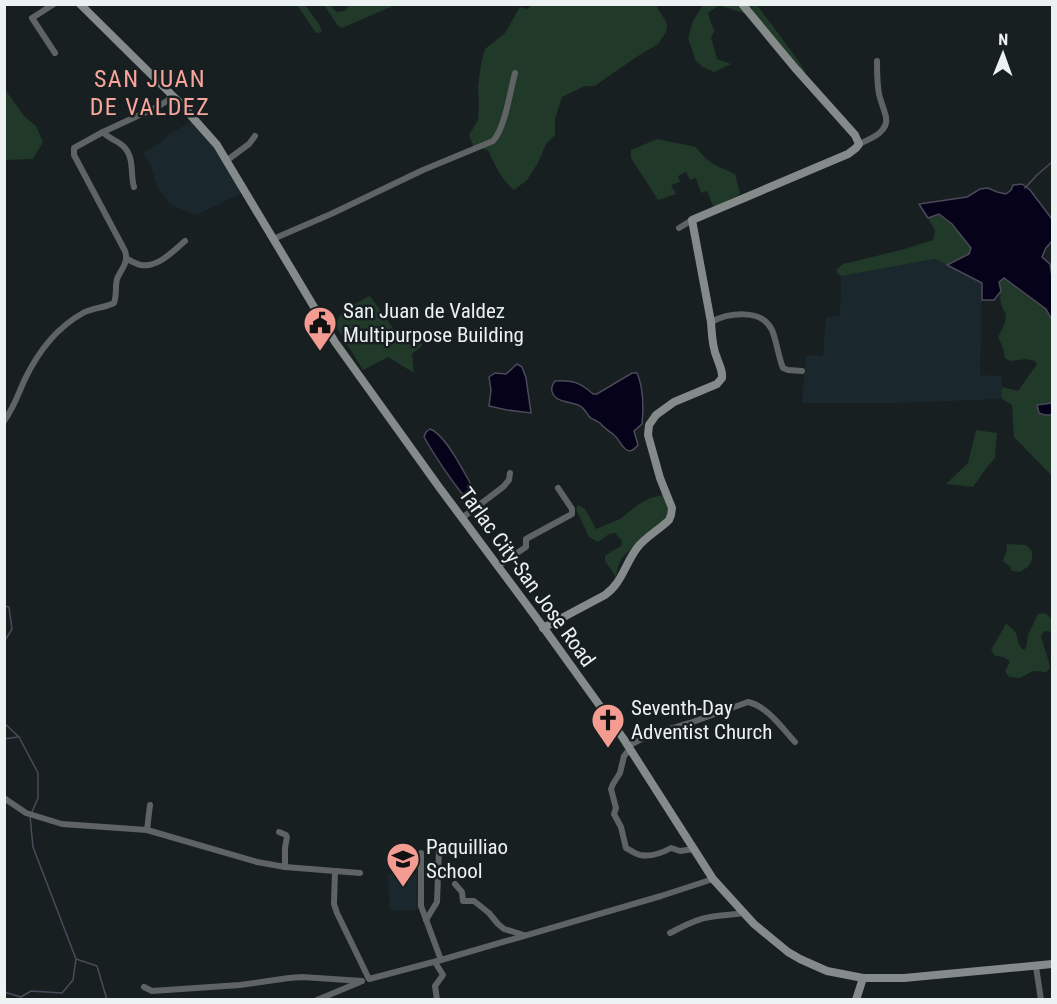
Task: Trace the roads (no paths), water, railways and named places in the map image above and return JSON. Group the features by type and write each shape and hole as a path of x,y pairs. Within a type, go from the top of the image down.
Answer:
{"main road":[{"name":"Tarlac City-San Jose Road","path":"80,4 211,137 335,342 629,748 713,879 754,924 788,952 827,970 863,978 904,978 1053,964"},
{"path":"543,628 614,588 640,544 671,518 672,508 660,478 648,428 656,416 674,402 717,384 722,378 722,369 712,339 711,322 692,220 848,154 859,144 855,135 742,4"},
{"path":"856,999 863,978"}],"street":[{"path":"54,4 32,18 55,53"},
{"path":"859,144 871,139 886,124 879,93 877,61"},
{"path":"273,239 332,214 423,170 493,141 502,123 515,73"},
{"path":"4,421 14,406 35,361 55,334 86,311 114,303 117,280 127,259 109,218 73,153 73,149 173,97"},
{"path":"104,132 107,137 120,143 126,149 132,165 134,188"},
{"path":"226,161 249,144 255,136"},
{"path":"679,228 692,220"},
{"path":"127,259 141,265 150,265 161,260 185,241"},
{"path":"711,322 733,314 763,320 771,329 783,368 802,371"},
{"path":"462,518 503,487 510,474"},
{"path":"498,566 526,547 525,539 572,514 573,510 558,488"},
{"path":"694,849 680,851 671,848 664,852 640,855 626,848 621,827 614,814 616,808 611,789 620,773 624,756 629,748 649,735 748,702 766,711 795,742"},
{"path":"4,798 26,813 62,824 147,831 257,862 285,867 360,873"},
{"path":"147,831 150,805"},
{"path":"279,832 287,837 285,867"},
{"path":"426,920 437,902 439,849"},
{"path":"421,853 421,906 443,975 435,986 437,999"},
{"path":"335,871 334,904 366,980"},
{"path":"317,999 366,980 524,936 713,879"},
{"path":"454,884 462,892 463,901 474,901 504,929 524,936"},
{"path":"670,933 693,921 743,913"},
{"path":"1036,967 1041,999"},
{"path":"144,987 152,991 240,986 289,978 366,980"}],"waterway":[{"path":"1025,188 1052,162"},
{"path":"4,606 9,607 12,629 4,642"},
{"path":"4,723 19,737 38,773 38,798 32,812"},
{"path":"4,739 18,737"},
{"path":"30,816 33,847 76,959 97,966 107,1000"},
{"path":"4,992 21,997 31,991 62,993 73,980 76,959"}],"place":[{"name":"San Juan de Valdez Multipurpose Building","path":"320,352"},
{"name":"Seventh-Day Adventist Church","path":"608,749"},
{"name":"Paquilliao School","path":"403,888"}],"district":[{"name":"SAN JUAN DE VALDEZ","path":"150,93"}]}
